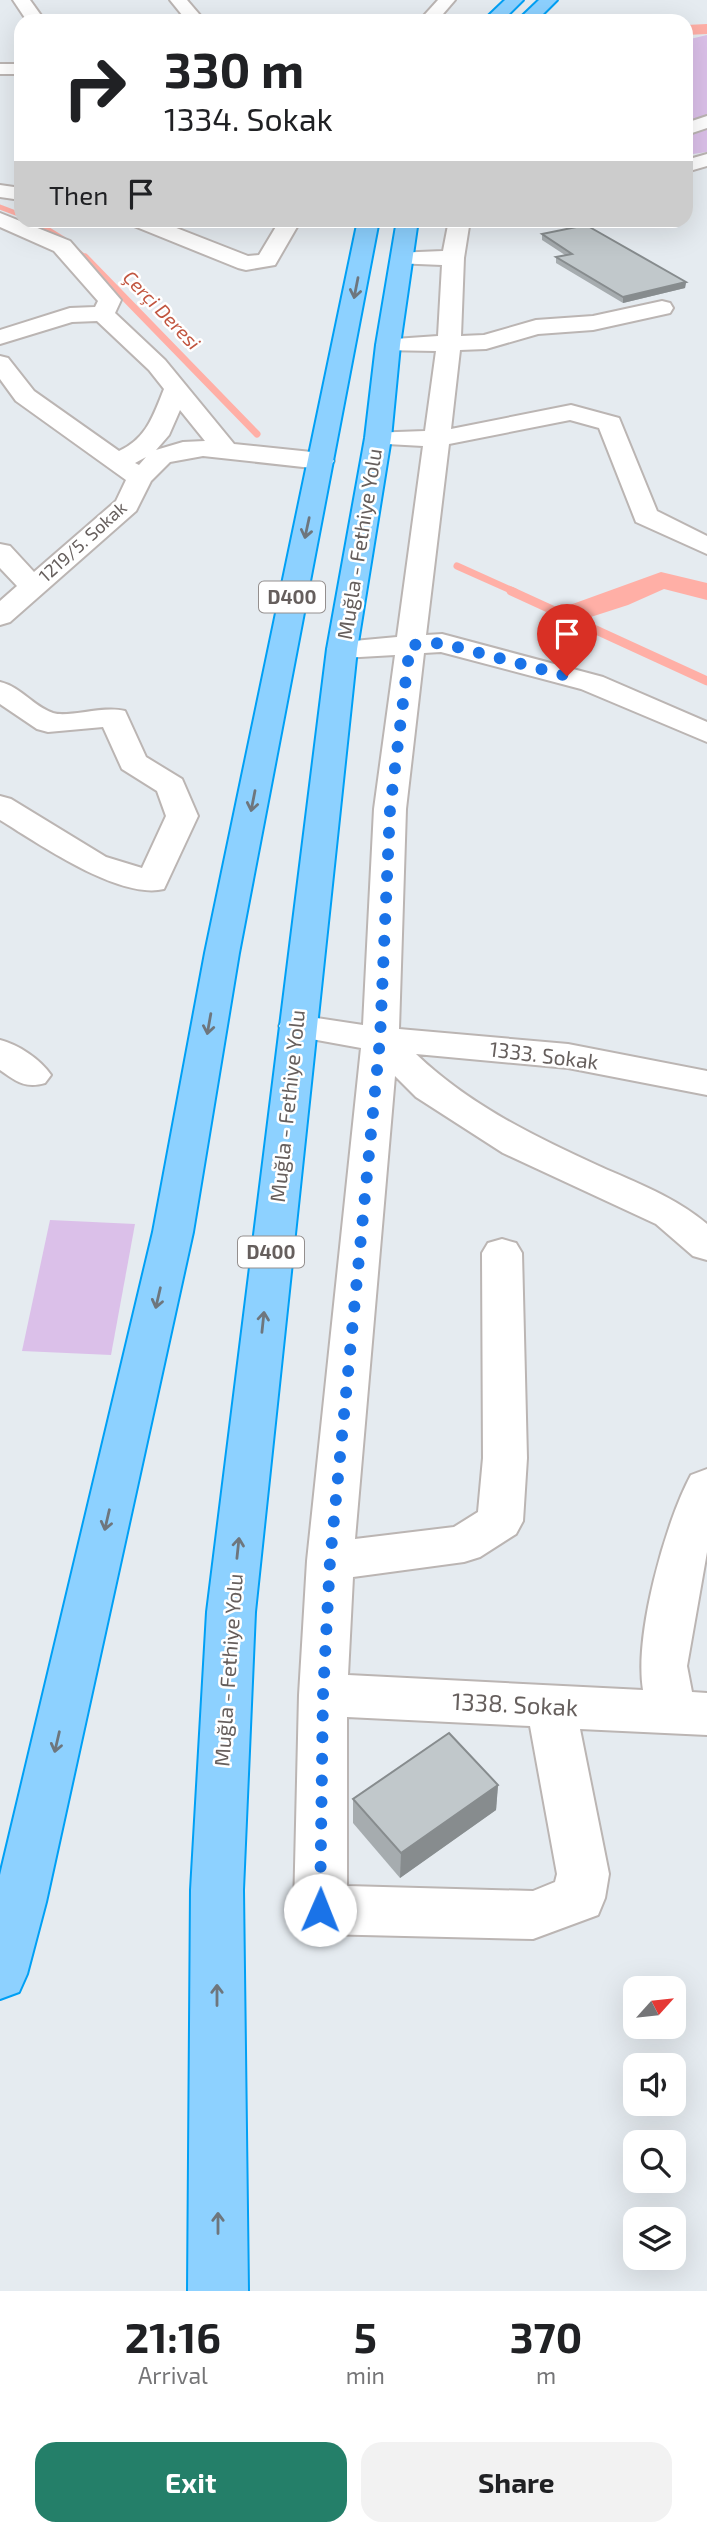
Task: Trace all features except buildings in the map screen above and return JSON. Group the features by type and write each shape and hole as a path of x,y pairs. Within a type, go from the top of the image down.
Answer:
{"highway":[{"path":"500,14 515,0"},
{"path":"534,14 549,0"},
{"name":"D400","path":"0,1974 20,1902 173,1232 222,953 367,228"},
{"name":"Muğla - Fethiye Yolu","path":"218,2291 217,1890 230,1622 342,649 378,438 388,345 405,239"}],"street":[{"path":"178,0 190,14"},
{"path":"434,14 447,0"},
{"path":"21,228 62,246 110,300 103,314"},
{"path":"156,228 246,263 267,260 286,228"},
{"path":"459,228 453,258 450,330 390,809 380,1039 330,1561 323,1695 320,1910 533,1915 579,1898 583,1874 551,1707"},
{"path":"405,239 453,258"},
{"path":"388,345 450,330 486,342 536,327 593,323 662,307"},
{"path":"0,337 70,315 103,314 156,365 226,450"},
{"path":"0,363 26,396 140,478"},
{"path":"116,461 139,454 157,437 176,389"},
{"path":"378,438 437,439 571,412 610,423 645,516 707,546"},
{"name":"1219/5. Sokak","path":"0,616 127,505 140,478 161,457 183,450 203,448 321,461"},
{"path":"0,552 33,587"},
{"path":"342,649 442,643 592,682 707,733"},
{"path":"0,691 48,723 114,717 133,762 171,786 182,816 152,881 94,864 0,806"},
{"name":"1333. Sokak","path":"297,1026 380,1039 568,1056 707,1083"},
{"path":"380,1039 429,1088 517,1144 670,1214 707,1246"},
{"path":"0,1052 32,1074"},
{"path":"330,1561 464,1544 500,1521 505,1458 502,1253"},
{"path":"689,1714 663,1666 685,1546 707,1487"},
{"name":"1338. Sokak","path":"323,1695 689,1714"}],"shaded area":[{"path":"707,35 707,152 693,154 693,38"},
{"path":"50,1220 135,1224 111,1355 22,1351"}],"waterway":[{"path":"693,30 707,29"},
{"name":"Çerçi Deresi","path":"0,207 14,212"},
{"name":"Çerçi Deresi","path":"46,228 87,259"},
{"name":"Çerçi Deresi","path":"87,259 257,434"},
{"name":"Çerçi Deresi","path":"457,566 515,592"},
{"path":"566,616 618,599 661,580 707,592"},
{"name":"Çerçi Deresi","path":"511,591 707,681"}],"route":[{"path":"320,1910 323,1695 330,1561 380,1039 390,809 410,645 442,643 567,676"}]}
